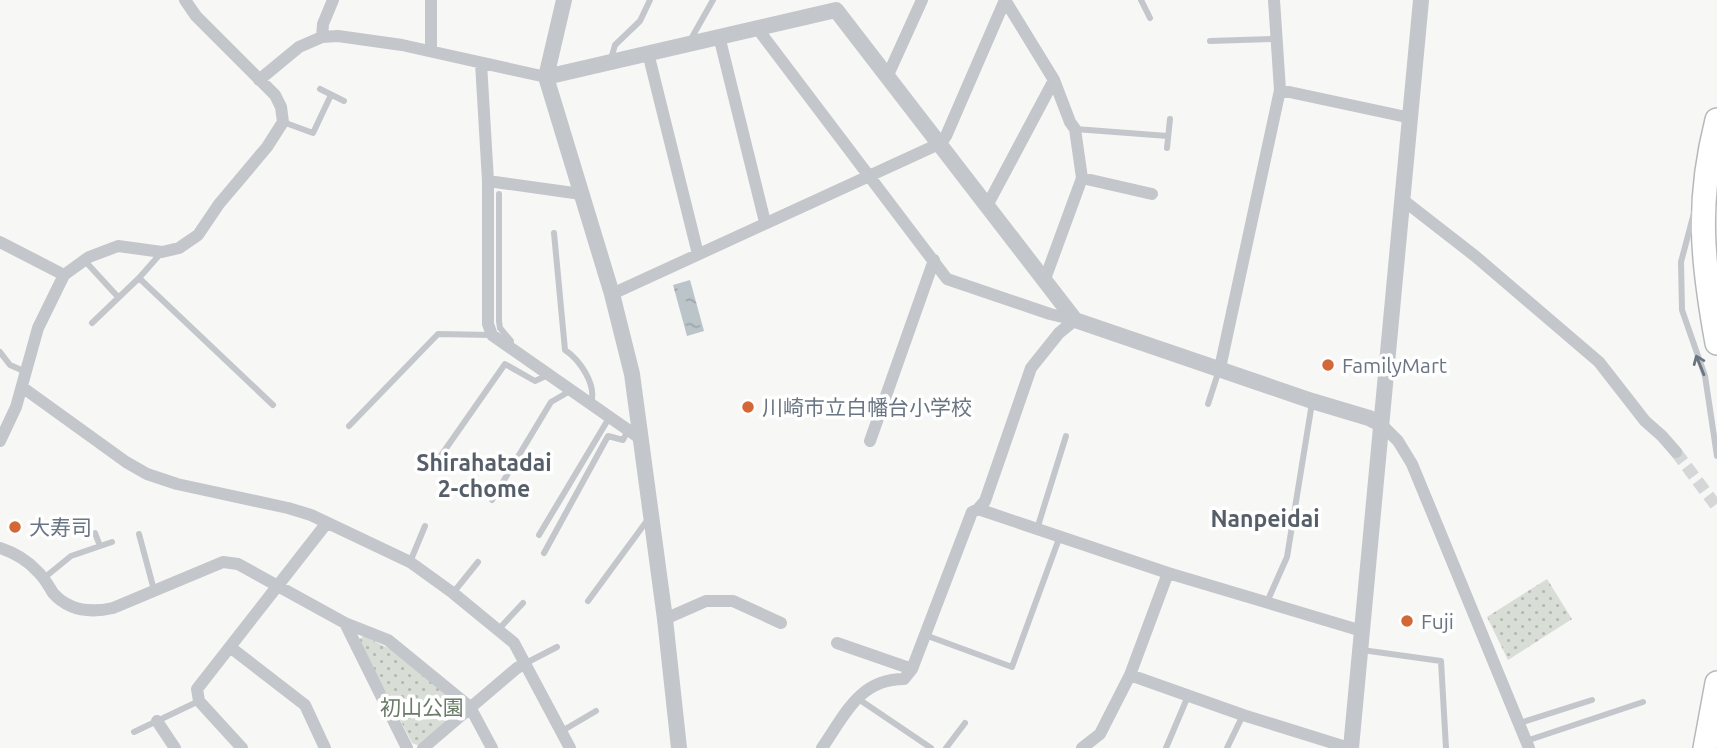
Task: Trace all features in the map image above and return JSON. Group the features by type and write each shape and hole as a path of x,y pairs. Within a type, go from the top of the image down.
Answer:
{"highway":[{"path":"1717,120 1707,160 1702,226 1707,286 1717,343"},
{"path":"1705,748 1717,683"}],"street":[{"path":"0,441 16,407 38,328 64,275 85,261 118,246 162,253 179,248 198,234 219,204 267,147 283,122 281,107 275,95 196,16 185,0"},
{"path":"322,37 323,24 333,0"},
{"path":"430,0 430,51"},
{"path":"564,0 546,77 612,294 632,374 634,435 651,516 679,748"},
{"path":"888,75 922,0"},
{"path":"612,294 941,143 1005,0 1054,80 1075,129 1082,177 1045,279"},
{"path":"1220,368 1280,90 1274,0"},
{"path":"1130,675 1243,715 1350,748 1422,0"},
{"path":"258,79 299,47 322,37 338,36 430,51 546,77 757,28 838,5 888,75 1075,320"},
{"path":"757,28 947,279 1381,424 1398,441 1412,464 1528,744"},
{"path":"719,36 765,222"},
{"path":"649,53 698,254"},
{"path":"481,63 488,181 488,324 492,335 634,435"},
{"path":"988,204 1054,80"},
{"path":"1280,90 1411,118"},
{"path":"1082,177 1152,194"},
{"path":"488,181 581,194"},
{"path":"1403,200 1475,256 1598,362 1645,421 1676,452"},
{"path":"0,242 64,275"},
{"path":"870,442 934,260"},
{"path":"822,748 857,698 868,688 889,679 904,679 912,669 972,512 978,509 988,491 1031,368 1059,333 1075,320"},
{"path":"22,387 126,463 147,474 177,484 311,515 410,562 514,643 570,748"},
{"path":"978,509 1168,573 1362,631"},
{"path":"242,748 199,701 197,689 326,524"},
{"path":"0,548 17,554 44,578 62,600 76,609 97,612 113,608 223,562 238,564 345,623 388,640 470,707 492,748"},
{"path":"1082,748 1100,734 1130,675 1168,573"},
{"path":"665,619 706,601 733,601 781,622"},
{"path":"345,623 407,748"},
{"path":"836,643 912,669"},
{"path":"230,647 305,705 326,748"},
{"path":"422,748 517,667 526,663"},
{"path":"157,721 175,748"}],"lane":[{"path":"611,61 615,45 640,21 650,0"},
{"path":"688,44 713,0"},
{"path":"1142,0 1150,18"},
{"path":"1210,41 1276,39"},
{"path":"320,89 344,101"},
{"path":"283,122 313,133 331,95"},
{"path":"1167,148 1170,119"},
{"path":"1075,129 1168,136"},
{"path":"1707,160 1681,262 1682,310 1705,376 1717,456"},
{"path":"499,194 499,321 500,328 511,341 509,347"},
{"path":"554,233 565,350 576,357 591,385 591,405"},
{"path":"92,323 162,253"},
{"path":"85,261 118,297"},
{"path":"139,278 273,405"},
{"path":"349,426 438,334 492,335"},
{"path":"0,352 10,365 27,372"},
{"path":"433,467 505,364 535,381 548,375"},
{"path":"1208,404 1220,368"},
{"path":"492,500 551,401 570,391"},
{"path":"1267,602 1287,557 1312,401"},
{"path":"539,535 609,418"},
{"path":"544,553 608,436 623,440 634,435"},
{"path":"1037,529 1066,436"},
{"path":"588,601 651,516"},
{"path":"410,562 425,526"},
{"path":"95,533 100,546"},
{"path":"139,534 155,591"},
{"path":"925,635 1012,667 1060,536"},
{"path":"44,578 71,556 112,542"},
{"path":"453,593 478,562"},
{"path":"498,630 523,603"},
{"path":"526,663 557,647"},
{"path":"1360,650 1441,661 1446,748"},
{"path":"1166,748 1188,696"},
{"path":"857,698 931,748"},
{"path":"1520,723 1592,700"},
{"path":"134,732 199,701"},
{"path":"1528,744 1643,702"},
{"path":"562,731 596,711"},
{"path":"1227,748 1243,715"},
{"path":"946,748 965,723"},
{"path":"912,748 918,739"}],"green space":[{"path":"1547,579 1572,619 1508,660 1487,617"},
{"name":"初山公園","path":"364,636 392,650 459,705 458,711 417,745 412,743 359,639"}],"water":[{"path":"690,280 704,331 687,336 673,285"}],"tunnel":[{"path":"1676,452 1717,507"}],"place":[{"name":"FamilyMart","path":"1328,365"},
{"name":"川崎市立白幡台小学校","path":"748,407"},
{"name":"大寿司","path":"15,527"},
{"name":"Fuji","path":"1407,621"}],"district":[{"name":"Shirahatadai 2-chome","path":"484,475"},
{"name":"Nanpeidai","path":"1265,518"}]}
